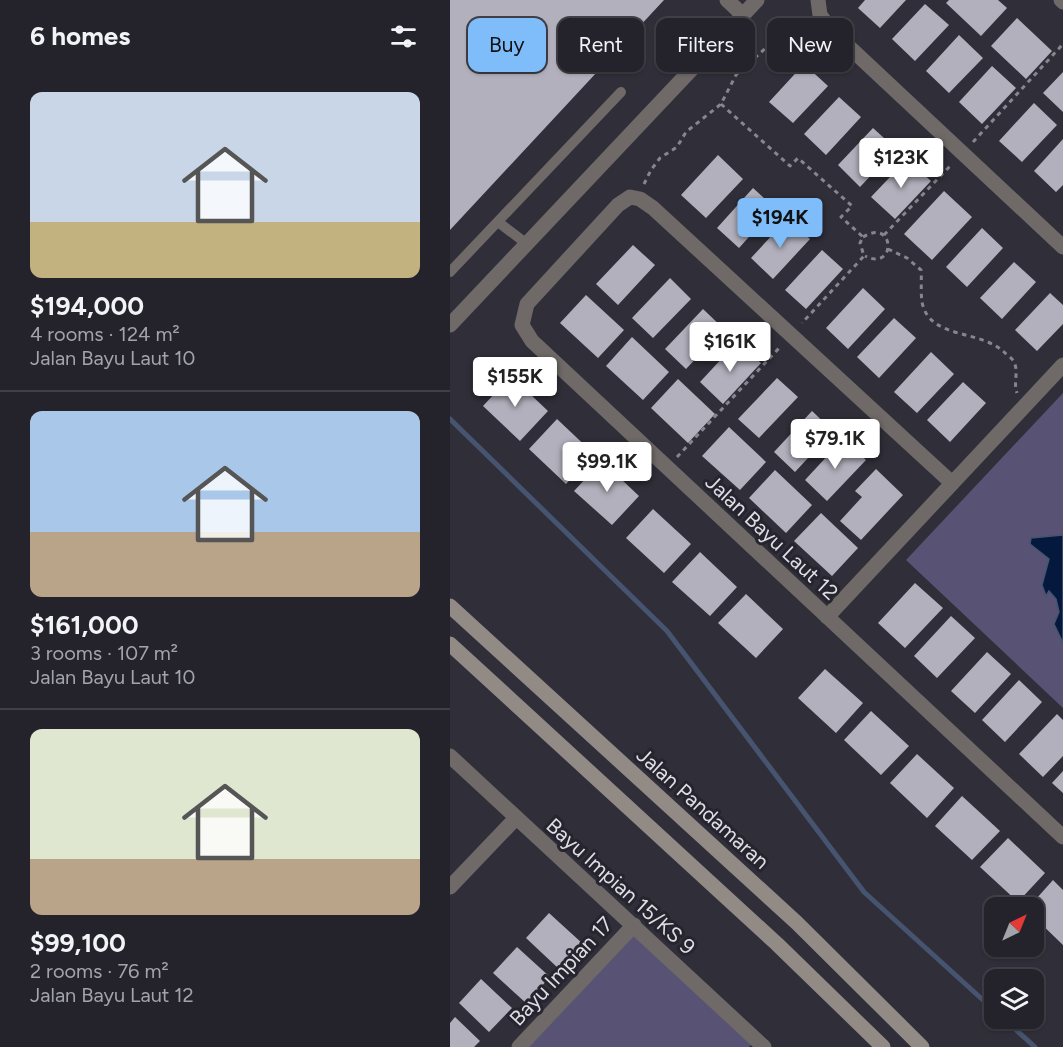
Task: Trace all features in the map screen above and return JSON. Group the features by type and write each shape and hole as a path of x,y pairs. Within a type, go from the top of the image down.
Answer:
{"main road":[{"name":"Jalan Pandamaran","path":"450,606 797,923 922,1047"},
{"path":"450,644 777,944 883,1047"}],"street":[{"path":"727,0 743,15"},
{"path":"450,326 757,0"},
{"path":"819,7 832,31 1063,247"},
{"name":"Jalan Bayu Laut 12","path":"640,199 630,197 618,205 527,304 522,325 532,341 1063,837"},
{"path":"640,199 653,208 952,483"},
{"path":"827,617 1063,365"},
{"name":"Bayu Impian 15/KS 9","path":"450,756 634,925 757,1044"},
{"path":"450,887 516,818"},
{"name":"Bayu Impian 17","path":"519,1047 634,925"}],"lane":[{"path":"450,272 621,92"},
{"path":"498,222 527,244"}],"path":[{"path":"640,199 651,170 660,158 677,147 686,132 721,104 736,75 769,45 819,7"},
{"path":"721,104 790,166 798,158 852,206 842,217 863,237"},
{"path":"877,232 884,235 888,241 886,255 872,260 864,256 860,243 863,237 877,232"},
{"path":"888,249 907,258 921,270 922,305 930,321 943,328 982,338 998,347 1014,362 1016,393 1027,403"},
{"path":"667,468 864,256"}],"shaded area":[{"path":"1063,393 1063,708 906,560"},
{"path":"634,925 756,1039 749,1047 519,1047"}],"water":[{"path":"1063,535 1063,643 1054,624 1059,612 1056,599 1049,591 1046,596 1042,585 1049,559 1030,544 1031,538"}],"building":[{"path":"450,0 664,0 644,21 644,18 558,18 558,72 597,72 450,230"},
{"path":"865,0 906,0 880,28 858,8"},
{"path":"949,0 998,0 1007,8 981,36 946,3"},
{"path":"925,4 949,25 915,61 892,39"},
{"path":"1017,18 1052,51 1026,79 991,46"},
{"path":"959,35 983,58 949,93 926,71"},
{"path":"992,66 1016,88 982,124 959,102"},
{"path":"797,72 813,72 828,86 793,123 769,102"},
{"path":"1063,72 1063,112 1043,93"},
{"path":"839,97 861,117 826,155 804,134"},
{"path":"1034,103 1057,125 1022,162 999,141"},
{"path":"873,128 896,149 860,187 838,165"},
{"path":"1063,139 1063,185 1056,192 1034,171"},
{"path":"718,155 743,179 706,218 681,195"},
{"path":"907,159 931,181 895,219 871,197"},
{"path":"753,188 775,208 739,248 717,228"},
{"path":"944,191 972,217 932,260 904,234"},
{"path":"788,218 810,239 773,279 751,258"},
{"path":"982,228 1003,248 967,287 946,267"},
{"path":"633,245 655,265 618,305 596,284"},
{"path":"822,250 843,269 806,309 785,290"},
{"path":"1014,262 1036,282 1002,319 980,298"},
{"path":"670,278 691,299 653,338 632,318"},
{"path":"863,288 885,309 848,349 826,328"},
{"path":"1050,293 1063,305 1063,324 1037,351 1015,330"},
{"path":"586,295 624,330 598,358 560,323"},
{"path":"703,309 724,329 686,369 665,349"},
{"path":"894,318 916,338 879,378 857,357"},
{"path":"632,337 669,372 643,400 606,366"},
{"path":"737,342 761,363 723,404 700,382"},
{"path":"931,352 954,374 917,413 894,392"},
{"path":"511,376 548,411 520,441 483,406"},
{"path":"777,378 798,397 759,438 738,419"},
{"path":"678,379 715,414 688,443 651,408"},
{"path":"963,382 986,403 950,442 927,420"},
{"path":"812,411 833,431 795,472 774,452"},
{"path":"557,419 594,454 566,484 529,449"},
{"path":"729,427 766,462 740,490 702,456"},
{"path":"843,439 866,460 827,501 805,480"},
{"path":"602,461 639,496 612,525 574,491"},
{"path":"876,469 903,495 861,540 840,521 862,497 855,491"},
{"path":"775,470 812,505 786,533 749,498"},
{"path":"653,509 691,544 664,573 626,538"},
{"path":"821,513 858,548 832,576 794,541"},
{"path":"700,552 737,587 710,616 672,582"},
{"path":"915,583 943,608 905,648 878,623"},
{"path":"746,594 783,629 756,658 718,623"},
{"path":"951,616 975,638 937,678 914,656"},
{"path":"987,652 1011,674 975,713 951,691"},
{"path":"825,669 863,703 836,733 798,698"},
{"path":"1019,680 1042,702 1005,742 982,720"},
{"path":"871,711 909,746 881,775 844,740"},
{"path":"1057,714 1063,720 1063,756 1043,777 1019,754"},
{"path":"917,754 954,788 927,818 890,783"},
{"path":"1063,771 1063,793 1052,783"},
{"path":"962,796 1000,831 972,860 935,826"},
{"path":"1008,838 1045,873 1023,897 1013,897 980,867"},
{"path":"1053,880 1063,890 1063,945 1044,927 1044,897 1038,897"},
{"path":"549,913 583,944 559,969 526,938"},
{"path":"517,947 550,977 526,1003 493,973"},
{"path":"481,979 512,1008 489,1032 459,1003"},
{"path":"455,1017 480,1041 474,1047 450,1047 450,1023"}],"waterway":[{"path":"450,419 667,631 864,892 984,1001"},
{"path":"1015,1029 1035,1047"}]}
